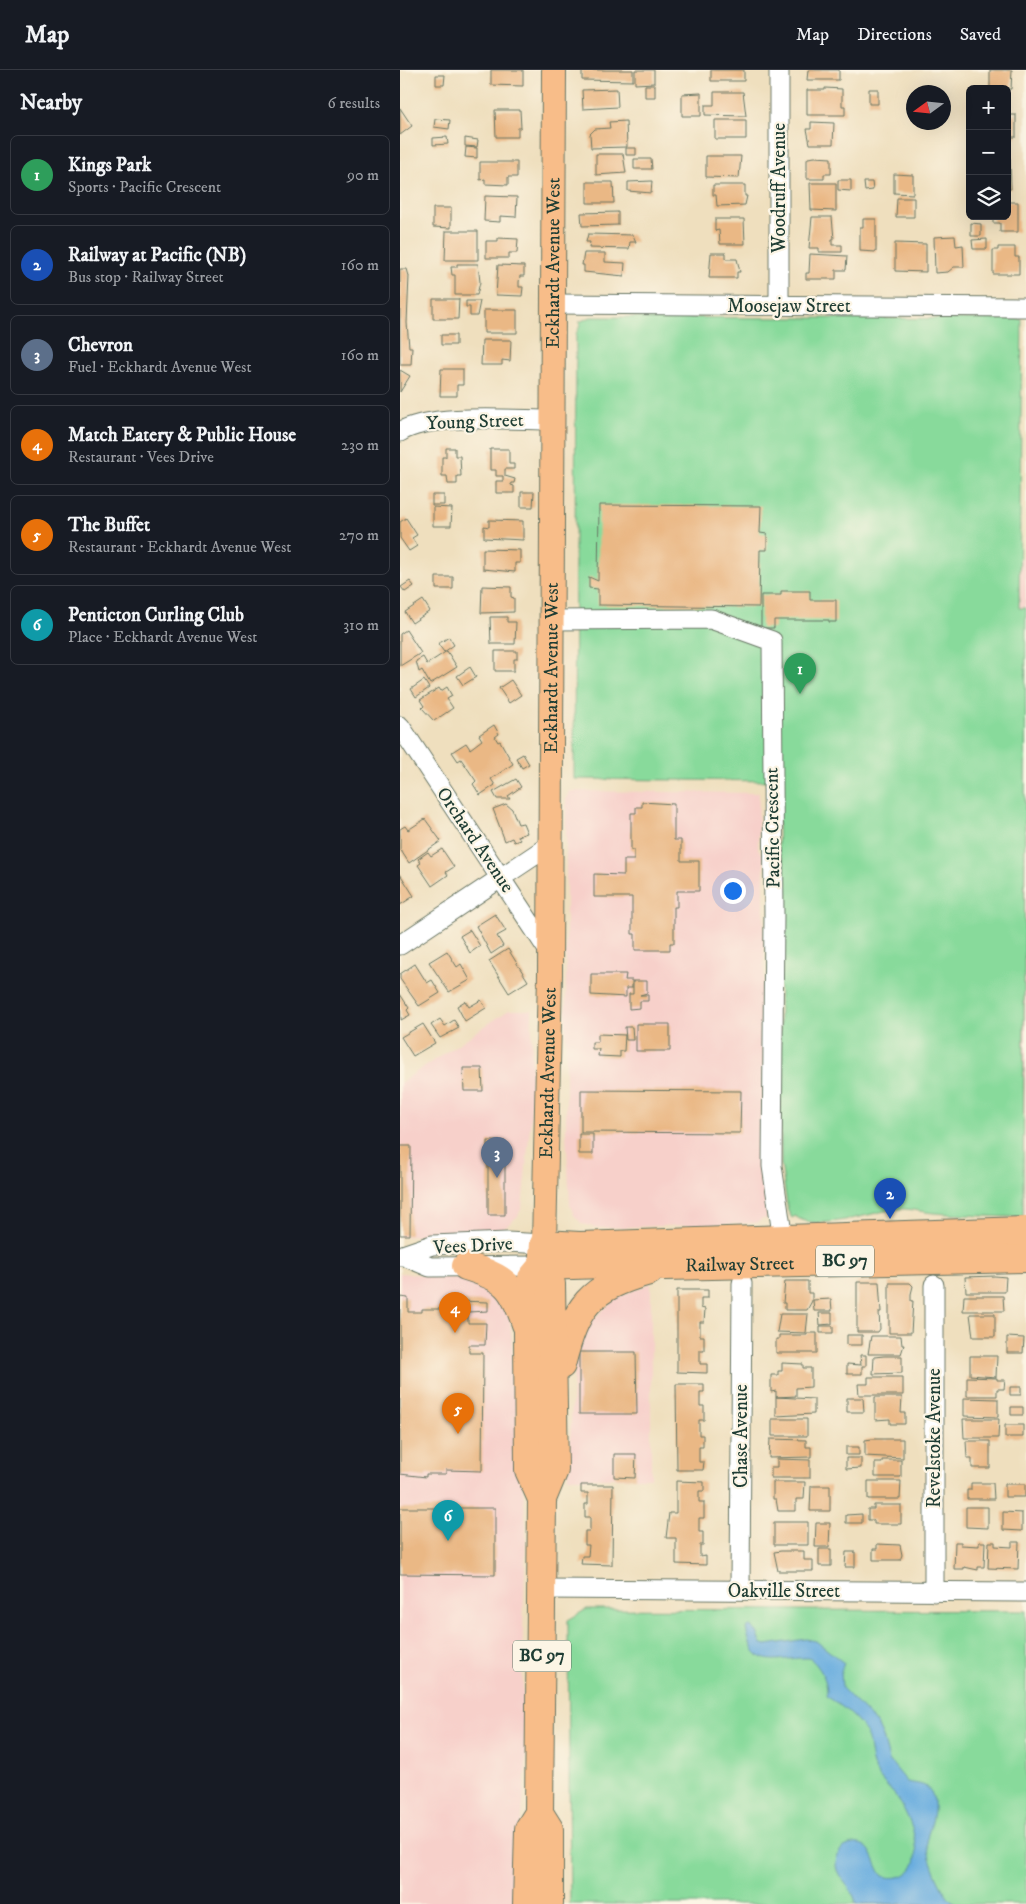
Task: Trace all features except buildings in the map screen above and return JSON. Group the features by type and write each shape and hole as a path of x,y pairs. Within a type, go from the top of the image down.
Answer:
{"highway":[{"name":"Railway Street","path":"543,1255 580,1246 1026,1231"},
{"name":"Railway Street","path":"543,1255 665,1266 1026,1258"},
{"name":"Eckhardt Avenue West","path":"542,1499 529,1470 528,1332 532,1278 543,1255"},
{"name":"Eckhardt Avenue West","path":"527,1904 529,1829 539,1813 542,1499 554,1470 551,1284 543,1255"},
{"path":"466,1266 495,1275 506,1284 520,1307 528,1332"},
{"path":"552,1401 570,1329 578,1313 598,1293 612,1284 665,1266"},
{"name":"Eckhardt Avenue West","path":"539,1813 549,1828 549,1904"}],"main road":[{"name":"Eckhardt Avenue West","path":"543,1255 550,953 554,70"}],"street":[{"name":"Woodruff Avenue","path":"779,70 779,306"},
{"name":"Moosejaw Street","path":"553,304 1026,307"},
{"name":"Young Street","path":"400,432 410,425 430,420 552,420"},
{"name":"Pacific Crescent","path":"551,620 711,619 772,641 774,915 772,1166 783,1240"},
{"name":"Orchard Avenue","path":"400,726 550,953"},
{"path":"400,945 550,845"},
{"name":"Vees Drive","path":"402,1256 432,1245 507,1242 543,1255"},
{"name":"Vees Drive","path":"402,1256 430,1267 466,1266 543,1255"},
{"name":"Chase Avenue","path":"740,1590 742,1283"},
{"name":"Revelstoke Avenue","path":"934,1284 934,1592"},
{"name":"Oakville Street","path":"542,1589 1026,1592"}],"shaded area":[{"path":"1020,558 1026,558 1026,609 1019,608"},
{"path":"1026,609 1026,1217 1023,1217"},
{"path":"570,791 759,793 758,849 764,856 764,1168 768,1206 766,1220 763,1218 756,1223 598,1228 582,1224 574,1215 570,1205 566,1132 566,798"},
{"path":"509,1010 532,1010 531,1117 522,1207 518,1216 505,1227 490,1232 400,1237 400,1083"},
{"path":"400,1273 489,1281 509,1305 526,1529 522,1663 526,1765 518,1862 518,1904 400,1904"},
{"path":"651,1283 651,1478 568,1478 574,1364 589,1323 616,1298"}],"green space":[{"path":"591,317 1022,319 1019,608 1026,608 1023,1217 934,1213 896,1209 830,1222 804,1221 795,1216 792,1218 788,1211 781,1164 778,781 574,779 576,334 581,324 579,322"},
{"path":"587,1609 1026,1611 1026,1904 570,1904 568,1620"}],"water":[{"path":"750,1626 757,1632 761,1643 766,1645 806,1639 816,1641 844,1663 841,1671 842,1688 877,1724 883,1737 889,1760 907,1782 923,1785 931,1792 934,1808 927,1841 928,1850 935,1872 945,1893 957,1904 856,1904 853,1894 837,1870 836,1860 840,1851 846,1846 860,1844 869,1850 883,1876 894,1878 908,1873 915,1862 917,1853 909,1821 900,1802 876,1772 868,1738 863,1728 846,1710 826,1696 825,1680 813,1661 809,1658 768,1660 761,1657 755,1652 750,1642 746,1628"}],"place":[{"name":"Kings Park","path":"800,694"},
{"name":"Chevron","path":"497,1178"},
{"name":"Railway at Pacific (NB)","path":"890,1219"},
{"name":"Match Eatery & Public House","path":"455,1333"},
{"name":"The Buffet","path":"458,1434"},
{"name":"Penticton Curling Club","path":"448,1541"}]}
